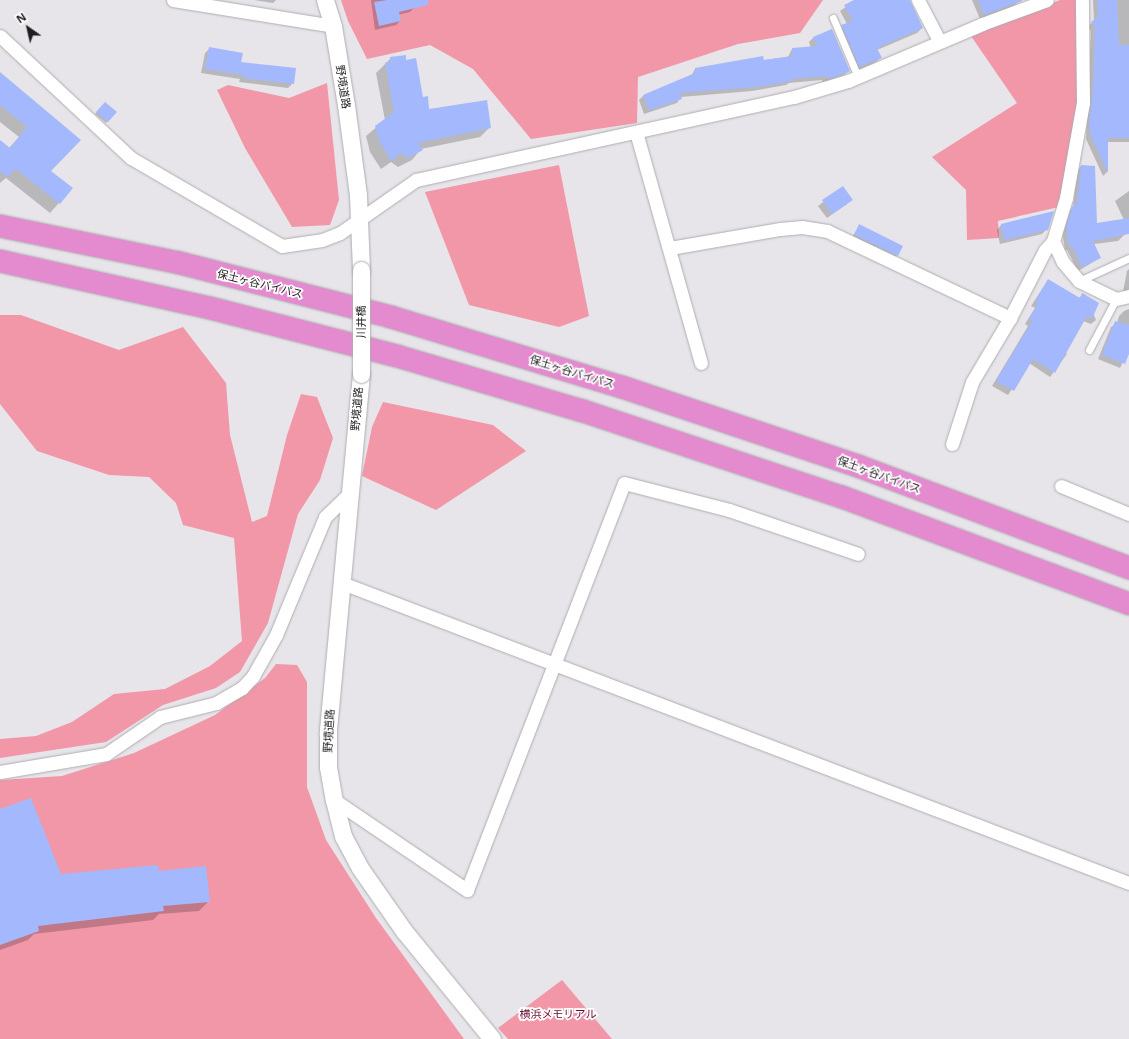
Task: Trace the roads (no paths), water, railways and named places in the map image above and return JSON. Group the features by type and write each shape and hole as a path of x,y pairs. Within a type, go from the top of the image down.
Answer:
{"highway":[{"name":"保土ヶ谷バイパス","path":"0,226 176,262 391,317 622,387 858,466 1129,568"},
{"path":"0,261 210,308 397,356 583,411 842,497 1129,604"}],"street":[{"path":"172,0 333,26"},
{"name":"野境道路","path":"325,0 333,26 347,113 359,220 361,270"},
{"path":"918,0 940,42"},
{"path":"0,36 131,158 282,246 322,240 359,220 416,180 794,98 858,76 1047,0"},
{"path":"952,444 972,382 1010,318 1045,250 1053,241 1066,198 1083,103 1082,0"},
{"path":"636,132 670,248 701,363"},
{"path":"670,248 780,229 802,227 827,231 1010,318"},
{"path":"1053,241 1063,262 1079,281 1123,297"},
{"name":"川井橋","path":"361,270 361,374"},
{"name":"野境道路","path":"361,374 328,733 328,766 334,800 343,836 360,868 404,931 492,1039"},
{"path":"334,800 466,890 553,662 624,483 729,510 858,554"},
{"path":"1060,486 1129,514"},
{"path":"0,772 106,754 160,717 216,703 242,688 253,676 276,635 325,517 350,493"},
{"path":"342,584 553,662 1129,882"}],"lane":[{"path":"833,18 858,76"},
{"path":"1079,281 1129,258"},
{"path":"1089,350 1123,297"}],"park label":[{"name":"横浜メモリアル","path":"558,1014"}]}
